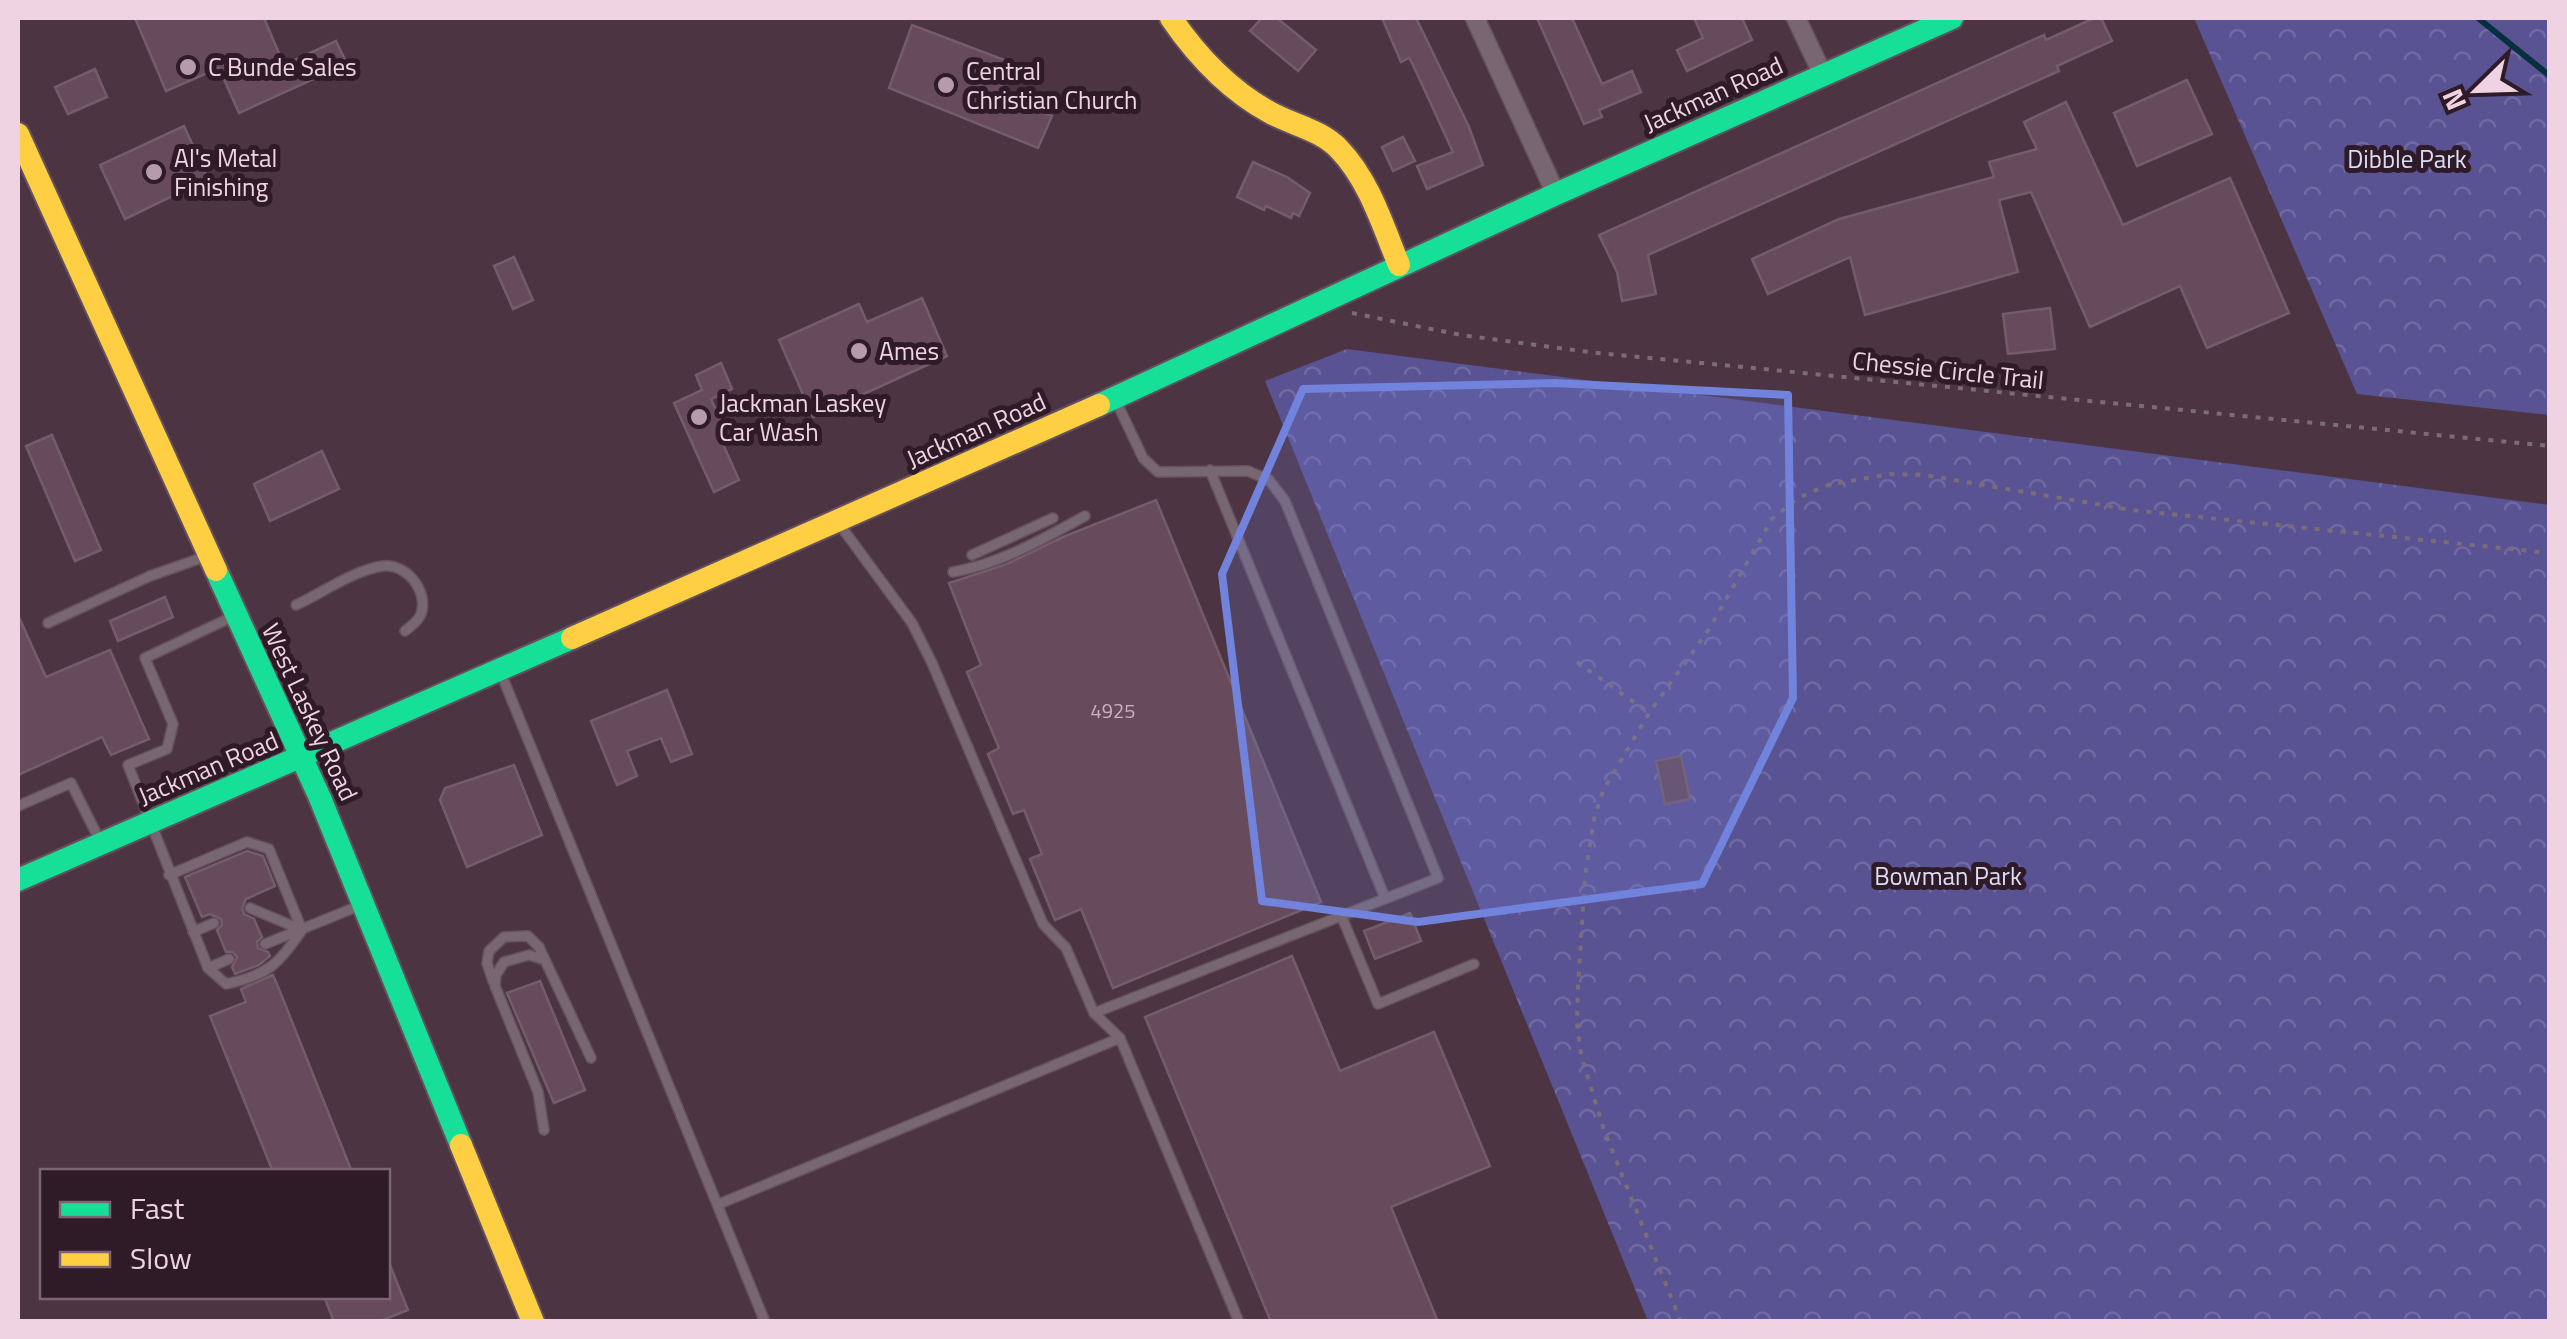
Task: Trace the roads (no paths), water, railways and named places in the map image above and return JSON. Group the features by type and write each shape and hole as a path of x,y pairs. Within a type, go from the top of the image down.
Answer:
{"main road":[{"path":"1171,18 1224,80 1268,112 1336,145 1361,176 1399,265"},
{"name":"Jackman Road","path":"18,880 837,522 1952,18"},
{"name":"West Laskey Road","path":"18,134 302,757 534,1322"}],"street":[{"path":"1476,18 1556,194"},
{"path":"1796,18 1822,76"}],"lane":[{"path":"1094,1013 1438,878 1285,502 1269,480 1248,471 1158,472 1144,458 1115,398"},
{"path":"1210,470 1385,898"},
{"path":"953,572 992,562 1085,516"},
{"path":"972,555 1053,518"},
{"path":"837,522 912,624 926,651 1044,924 1066,948 1094,1013 1120,1038 1239,1322"},
{"path":"48,622 150,576 210,555"},
{"path":"296,606 369,570 393,566 411,576 422,600 420,615 405,631"},
{"path":"235,615 146,658 173,724 167,749 128,765 208,968 226,984 240,981 277,966 302,930"},
{"path":"499,669 765,1322"},
{"path":"18,806 71,784 101,844"},
{"path":"169,875 247,842 269,850 302,930"},
{"path":"265,944 364,904"},
{"path":"250,908 302,930"},
{"path":"1341,915 1378,1004 1474,964"},
{"path":"193,932 214,923"},
{"path":"544,1130 538,1092 487,963 488,951 504,937 528,936 539,947 591,1058"},
{"path":"494,986 504,962 529,955 545,960"},
{"path":"208,968 229,959"},
{"path":"719,1204 1120,1038"}],"waterway":[{"path":"2478,18 2550,76"}],"place":[{"name":"C Bunde Sales","path":"188,67"},
{"name":"Central Christian Church","path":"946,85"},
{"name":"Al's Metal Finishing","path":"154,172"},
{"name":"Ames","path":"859,351"},
{"name":"Jackman Laskey Car Wash","path":"699,417"}],"park label":[{"name":"Dibble Park","path":"2407,159"},
{"name":"Bowman Park","path":"1948,876"}]}
